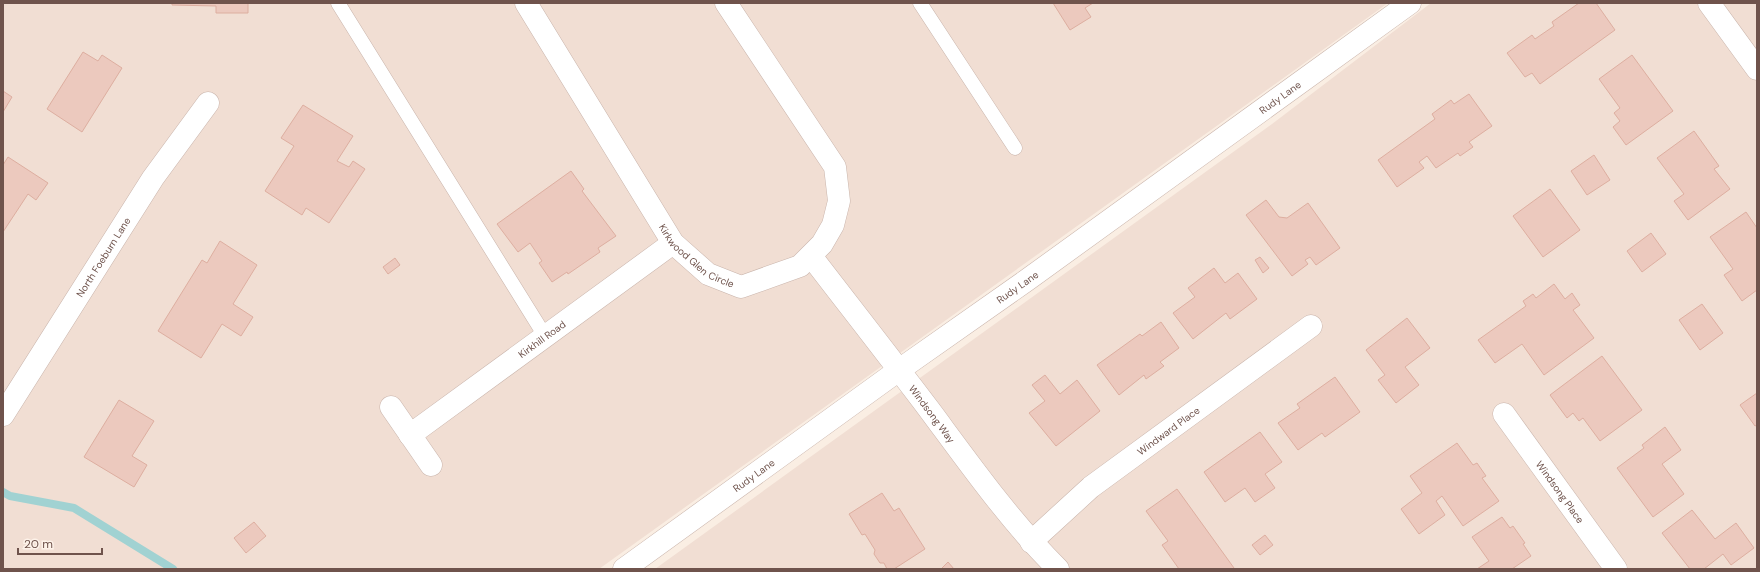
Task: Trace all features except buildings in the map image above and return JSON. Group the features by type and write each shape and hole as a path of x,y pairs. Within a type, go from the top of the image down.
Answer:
{"street":[{"name":"Kirkwood Glen Circle","path":"526,3 672,243 708,274 741,287 800,266 822,244 833,225 839,201 834,167 726,3"},
{"name":"Rudy Lane","path":"624,569 899,370 1033,276 1410,3"},
{"path":"1709,3 1757,69"},
{"name":"North Foeburn Lane","path":"3,415 153,178 208,103"},
{"name":"Kirkhill Road","path":"410,435 672,243"},
{"name":"Windsong Way","path":"811,256 899,370 990,492 1031,542 1058,569"},
{"name":"Windward Place","path":"1031,542 1091,487 1311,326"},
{"path":"391,407 431,465"},
{"name":"Windsong Place","path":"1504,414 1616,569"}],"lane":[{"path":"338,3 545,336"},
{"path":"920,3 1015,148"}],"shaded area":[{"path":"3,3 1388,3 599,569 3,569"},
{"path":"1431,3 1757,3 1757,569 655,569 1272,124"}],"waterway":[{"path":"3,492 10,496 74,508 173,569"}]}
